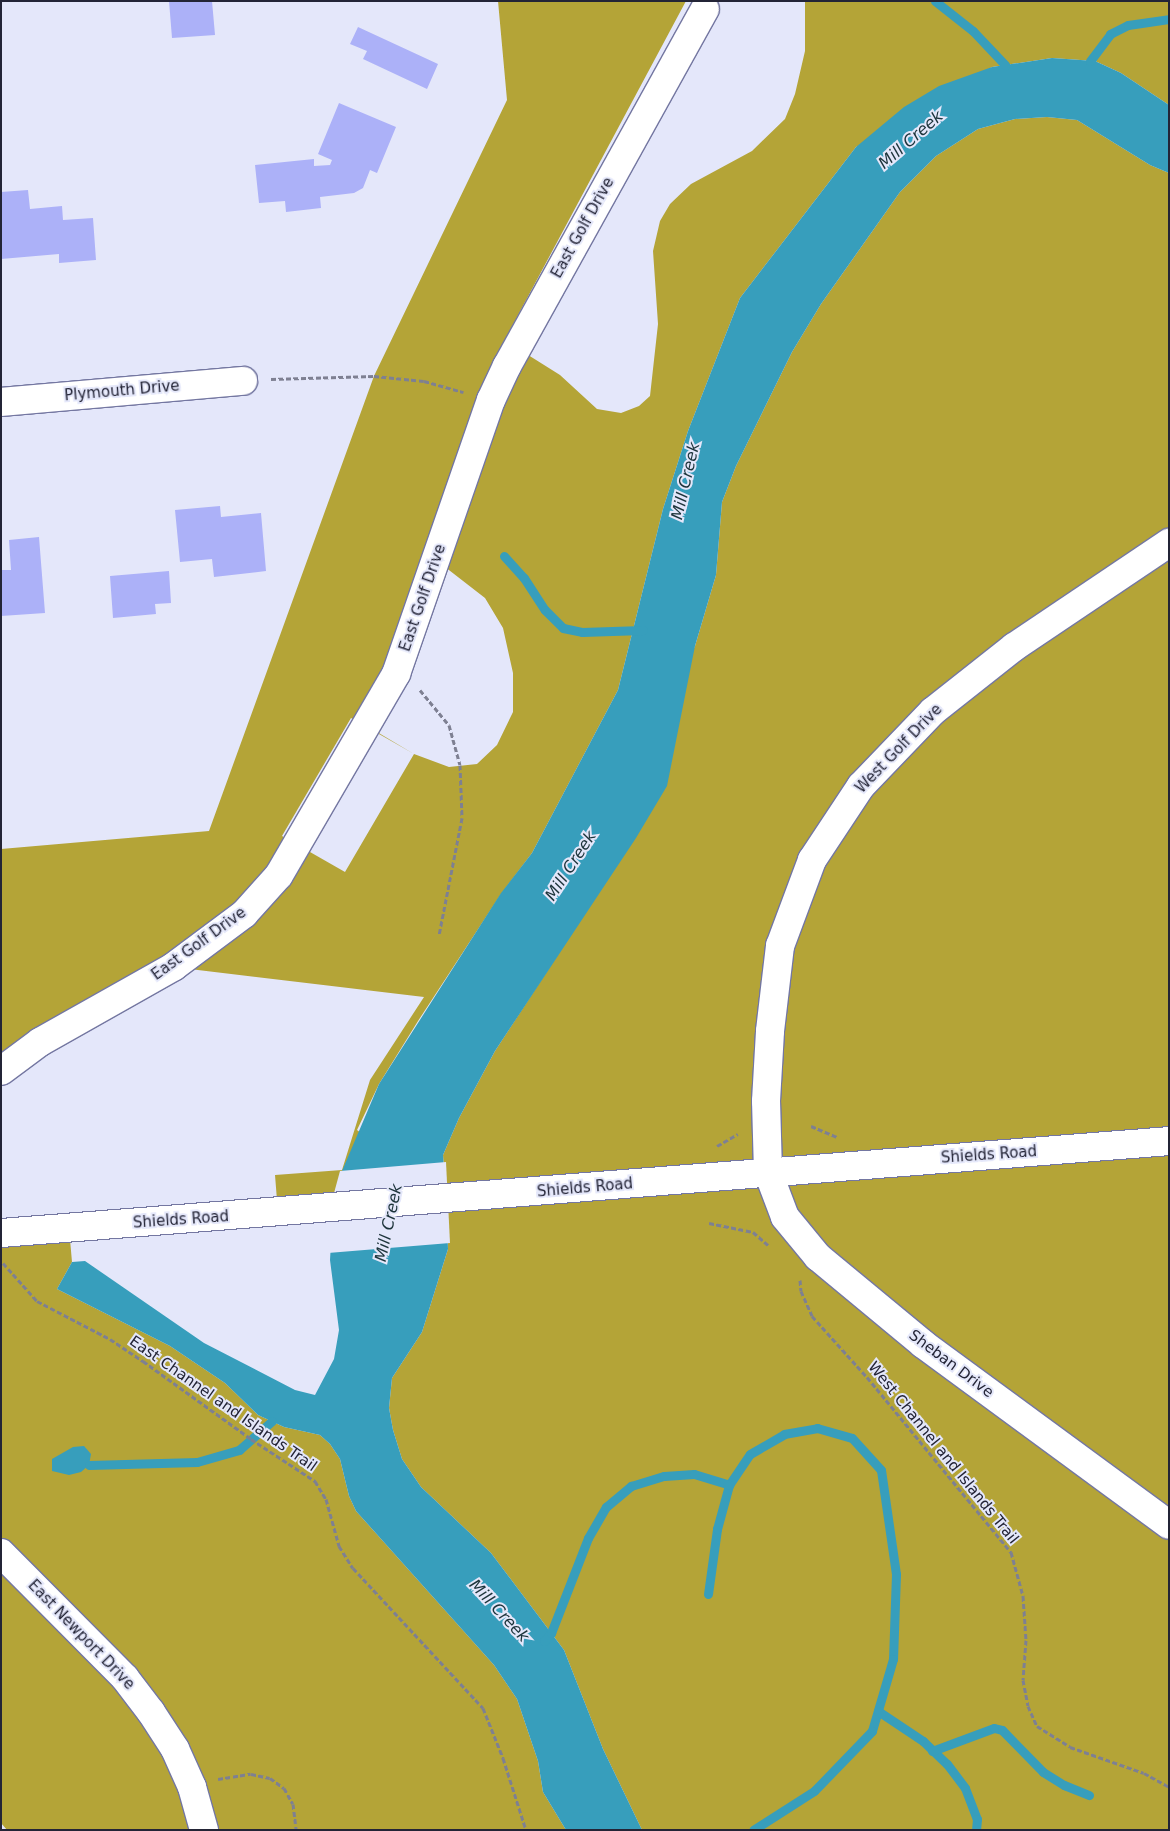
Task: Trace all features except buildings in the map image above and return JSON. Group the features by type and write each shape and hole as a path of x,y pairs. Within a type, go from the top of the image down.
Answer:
{"street":[{"name":"East Golf Drive","path":"1,1071 40,1042 173,967 244,914 279,875 396,674 491,400 513,353 705,9"},
{"name":"Plymouth Drive","path":"1,402 243,381"},
{"name":"West Golf Drive","path":"768,1172 766,1101 769,1041 780,946 812,860 861,786 933,711 1014,648 1169,543"},
{"name":"Shields Road","path":"1,1233 278,1213 1169,1141"},
{"name":"Sheban Drive","path":"768,1172 785,1217 818,1257 923,1344 1169,1525"},
{"name":"East Newport Drive","path":"1,1553 125,1678 175,1749 192,1787 204,1830"}],"path":[{"path":"243,381 374,376 424,381 491,400"},
{"path":"396,674 422,691 449,724 460,765 462,818 439,935"},
{"path":"811,1126 838,1137"},
{"path":"711,1148 742,1130"},
{"path":"709,1223 753,1232 773,1250"},
{"name":"East Channel and Islands Trail","path":"1,1260 37,1301 110,1339 144,1361 244,1434 314,1481 326,1498 339,1546 353,1568 483,1708 503,1758 526,1830"},
{"name":"West Channel and Islands Trail","path":"799,1274 801,1292 812,1316 983,1515 1010,1552 1023,1596 1026,1640 1023,1680 1028,1706 1037,1726 1070,1747 1144,1773 1169,1787"},
{"path":"192,1787 228,1776 251,1774 270,1778 284,1788 293,1804 296,1830"}],"shaded area":[{"path":"498,1 686,1 509,332 521,340 517,348 560,375 597,409 621,413 639,406 650,396 658,324 653,251 660,221 670,204 691,184 752,151 785,119 795,94 805,51 805,1 1169,1 1169,105 1121,73 1095,61 1052,58 992,67 856,147 740,298 688,431 663,509 618,690 532,853 501,894 418,1021 379,1084 357,1130 446,1197 443,1155 459,1118 495,1051 559,953 695,646 716,575 722,502 736,466 792,352 821,304 900,192 936,156 978,129 1015,119 1047,117 1077,120 1150,165 1169,173 1169,1830 642,1830 603,1749 564,1650 491,1553 421,1487 402,1459 393,1430 389,1408 392,1378 422,1332 448,1249 446,1200 278,1213 275,1175 342,1170 370,1080 424,997 173,967 1,1071 1,849 209,831 374,376 507,100","holes":["436,560 485,598 503,628 513,673 513,712 497,745 477,764 449,767 414,754 367,726","351,718 414,754 345,872 282,836"]},
{"path":"69,1228 72,1262 57,1289 170,1346 225,1383 258,1415 284,1427 320,1435 330,1444 340,1459 349,1496 356,1511 494,1665 517,1699 538,1761 543,1792 566,1830 7,1830 1,1823 1,1233"}],"water":[{"name":"Mill Creek","path":"1052,58 1095,61 1121,73 1169,105 1169,173 1150,165 1077,120 1047,117 1015,119 978,129 936,156 900,192 821,304 792,352 736,466 722,502 716,575 695,646 667,786 636,838 495,1051 459,1118 443,1155 446,1197 342,1171 379,1084 501,893 532,853 618,690 663,509 688,431 740,298 856,147 904,107 939,86 992,67"},
{"name":"Mill Creek","path":"446,1199 448,1249 422,1332 392,1378 389,1408 393,1430 402,1459 421,1487 491,1553 564,1650 603,1749 642,1830 566,1830 543,1792 538,1761 517,1699 494,1665 356,1511 349,1496 340,1459 330,1444 320,1435 284,1427 258,1415 225,1383 170,1346 57,1289 72,1262 85,1261 204,1343 295,1390 315,1395 334,1359 339,1330 330,1260 333,1208"},
{"path":"84,1446 91,1454 89,1465 81,1472 69,1475 52,1471 52,1459 73,1447"}],"pier":[{"path":"446,1162 450,1243 328,1253 330,1208 340,1171"}],"waterway":[{"path":"935,1 973,31 1005,65"},
{"path":"1090,61 1110,34 1128,25 1169,19"},
{"path":"504,556 524,578 545,610 563,628 582,632 643,630"},
{"path":"89,1465 197,1462 239,1450 272,1421"},
{"path":"708,1594 717,1529 729,1485 750,1454 784,1434 817,1428 852,1438 881,1470 896,1574 893,1659 872,1731 814,1791 753,1830"},
{"path":"544,1641 551,1633 588,1538 606,1507 631,1486 664,1476 694,1474 729,1485"},
{"path":"878,1711 923,1741 947,1764 965,1788 977,1819 976,1830"},
{"path":"932,1751 994,1728 1002,1730 1043,1772 1064,1785 1089,1795"}]}
